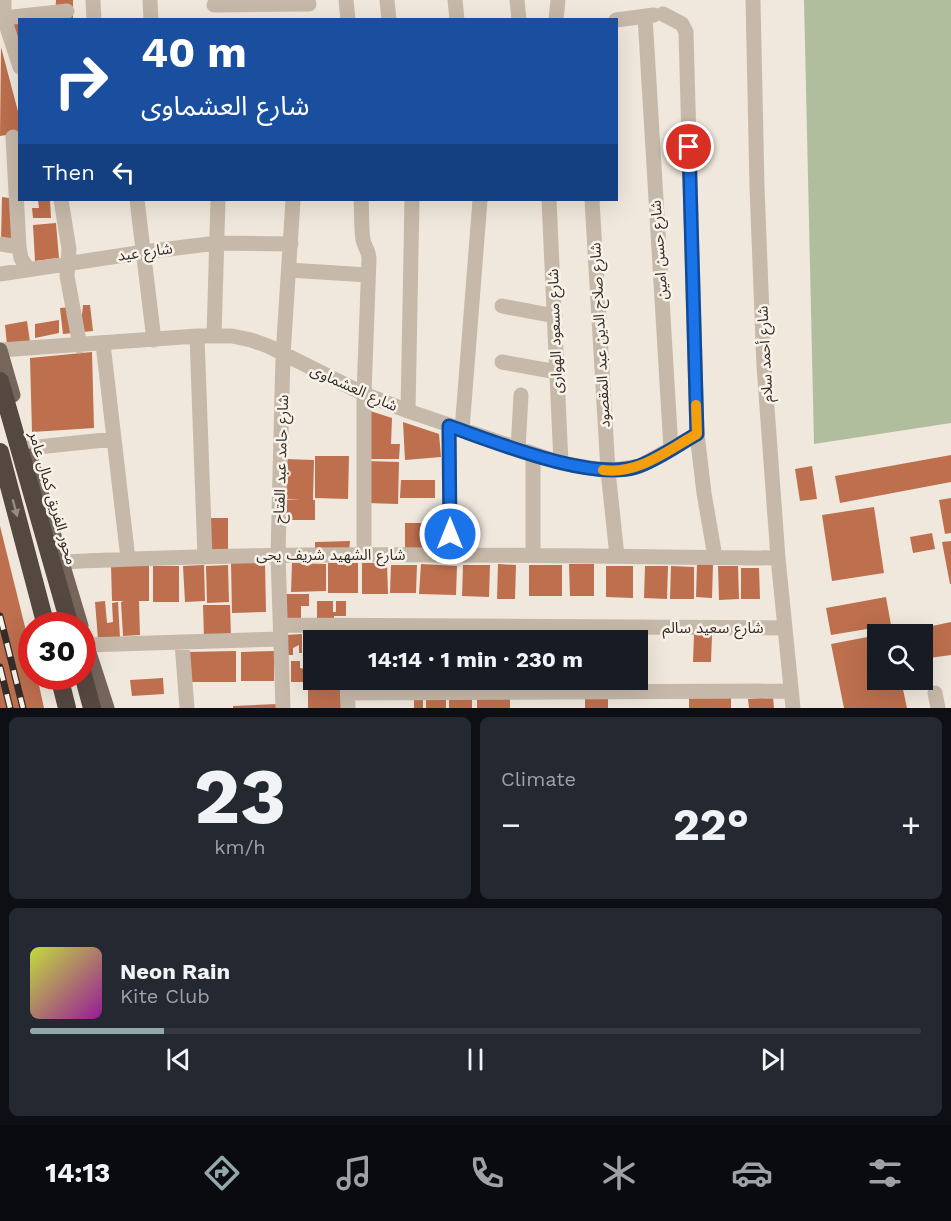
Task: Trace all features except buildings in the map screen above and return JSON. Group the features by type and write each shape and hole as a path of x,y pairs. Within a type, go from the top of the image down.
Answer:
{"highway":[{"name":"محور الفريق كمال عامر","path":"0,381 66,612"},
{"path":"0,452 42,612"},
{"path":"62,690 67,708"},
{"path":"87,690 92,708"}],"main road":[{"path":"0,350 77,612"},
{"path":"96,676 106,708"}],"street":[{"path":"4,0 4,18 18,61"},
{"path":"93,0 94,18"},
{"path":"150,0 151,18"},
{"path":"346,0 348,18"},
{"path":"387,0 388,18"},
{"path":"455,0 457,18"},
{"path":"517,0 519,18"},
{"path":"556,18 558,0"},
{"name":"شارع أحمد سلام","path":"753,0 764,366 778,558 793,708"},
{"path":"214,8 309,4"},
{"path":"618,20 645,16 664,7 682,24 686,32 697,434 715,557"},
{"path":"4,18 67,11"},
{"name":"شارع حسن امين","path":"645,16 671,449"},
{"path":"11,138 19,247 21,258 28,269"},
{"path":"61,201 69,249 67,276 80,346"},
{"path":"137,201 154,339"},
{"path":"214,336 218,201"},
{"name":"شارع حامد عبد الفتاح","path":"283,708 278,555 283,355 293,201"},
{"path":"362,201 362,231 364,245 369,250 364,394 364,555"},
{"path":"408,411 412,201"},
{"path":"450,555 455,428 480,201"},
{"name":"شارع مسعود الهوارى","path":"549,201 561,463"},
{"name":"شارع صلاح الدين عبد المقصود","path":"592,201 608,471 617,556"},
{"name":"شارع عيد","path":"0,274 217,243 291,244"},
{"path":"0,244 19,247"},
{"path":"289,270 368,275"},
{"path":"502,306 555,316"},
{"path":"197,336 205,557"},
{"name":"شارع العشماوى","path":"0,350 197,336 250,340 364,394 408,411 561,463 608,471 640,466 697,434"},
{"path":"103,344 128,558"},
{"path":"502,362 557,372"},
{"path":"518,449 521,395"},
{"path":"28,448 114,439"},
{"path":"533,454 533,555"},
{"name":"شارع الشهيد شريف يحى","path":"63,562 128,558 278,555 778,558"},
{"name":"شارع سعيد سالم","path":"609,630 785,628"},
{"name":"شارع سعيد سالم","path":"96,639 182,643 281,632 303,632"},
{"path":"182,643 187,708"},
{"path":"348,694 792,691"}],"green space":[{"path":"804,0 951,0 951,423 814,444"}],"railway":[{"path":"0,616 23,708"},
{"path":"0,667 10,708"}],"slow traffic":[{"path":"603,470 640,466 697,434 696,405"}],"route":[{"path":"450,534 449,426 561,463 608,471 640,466 697,434 689,147"}]}
